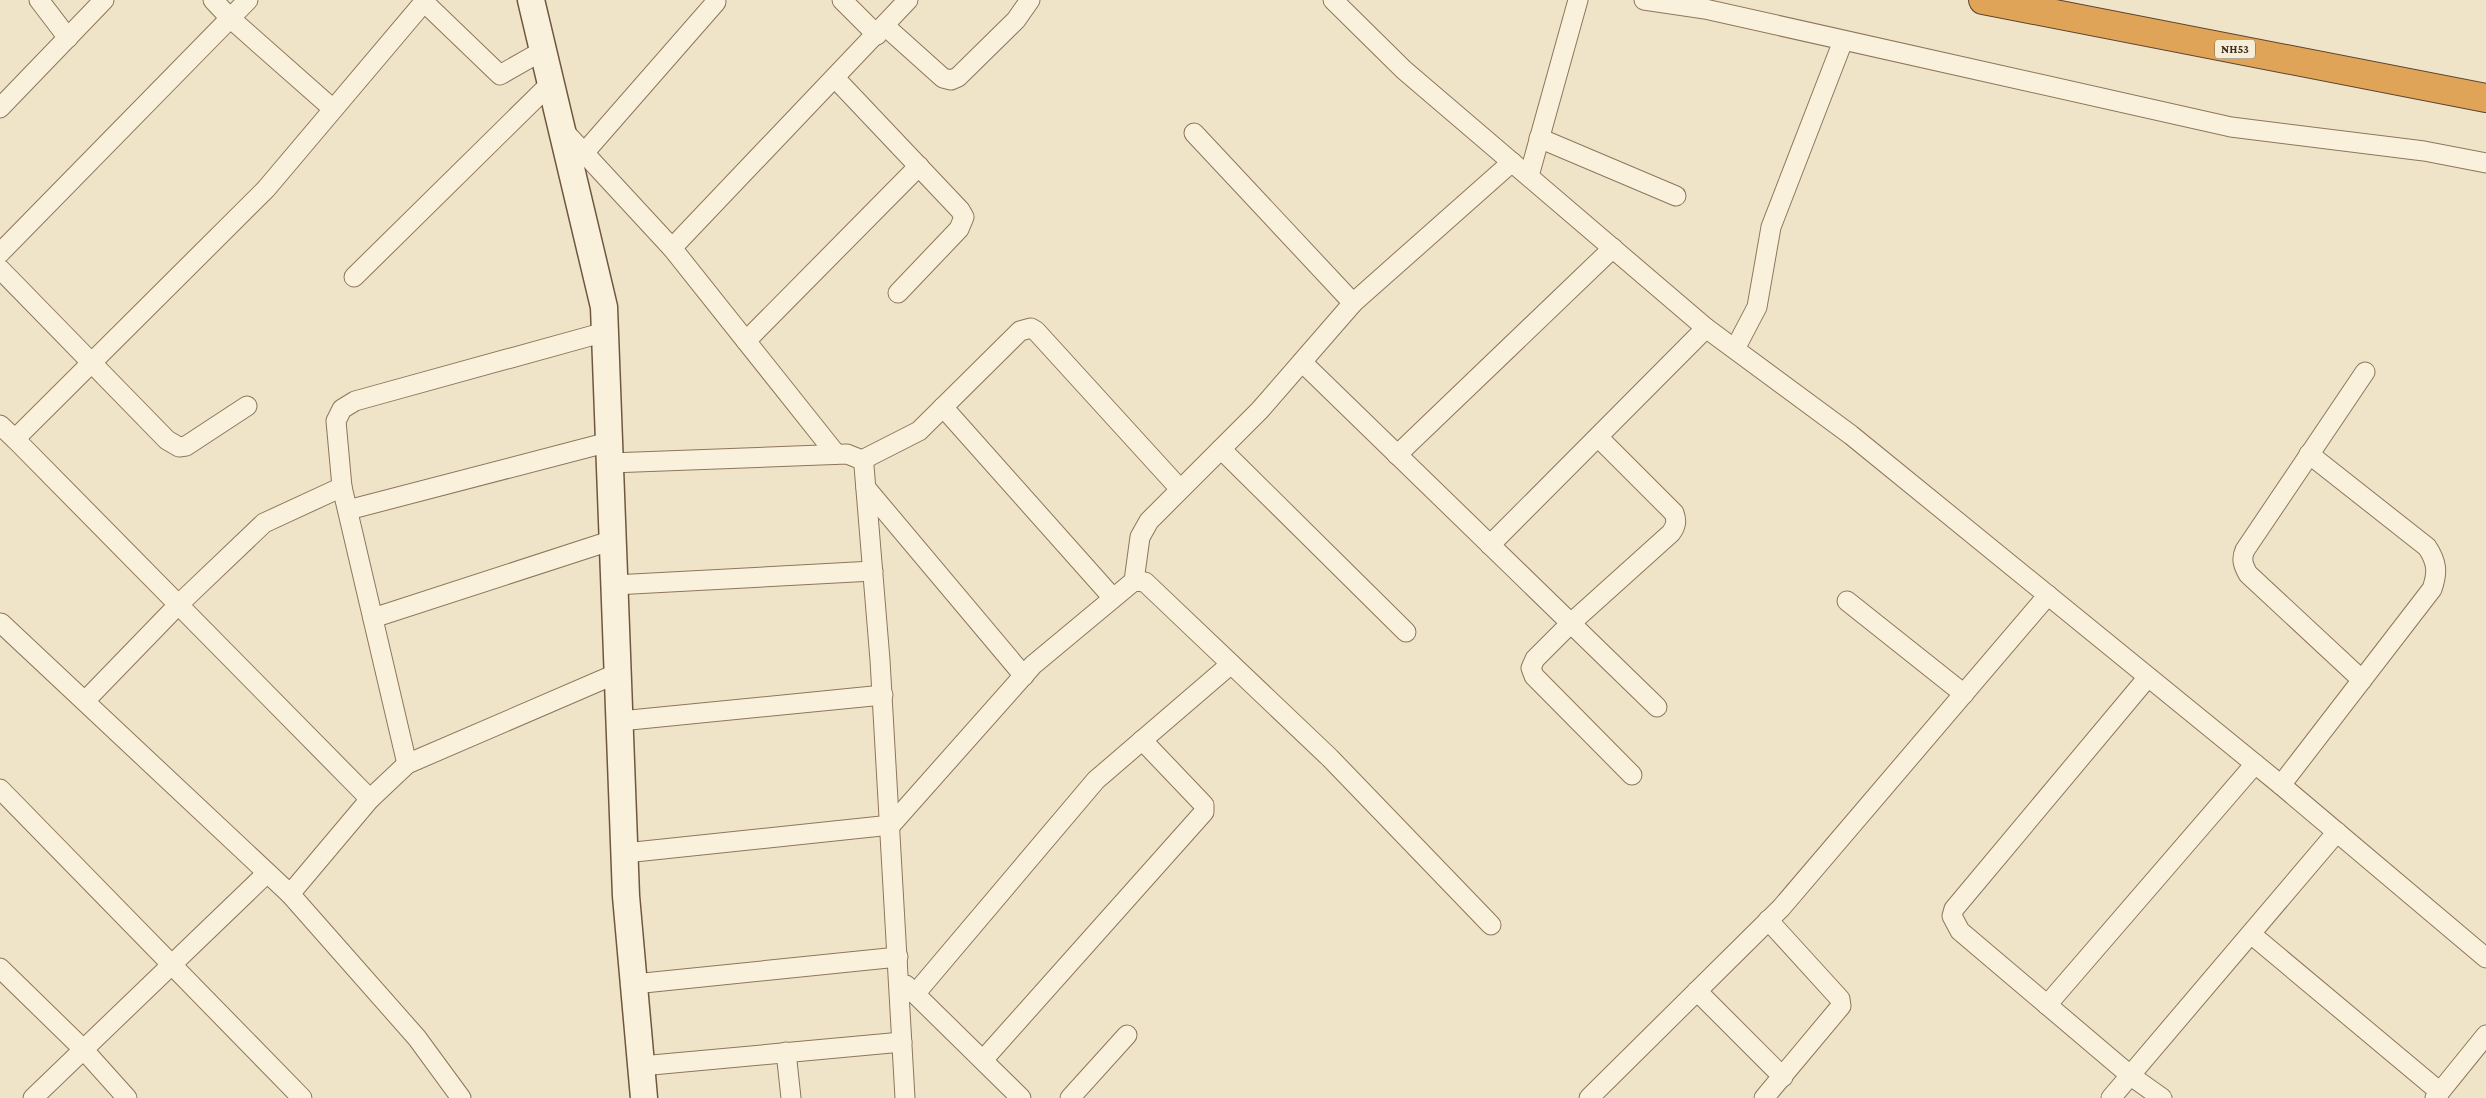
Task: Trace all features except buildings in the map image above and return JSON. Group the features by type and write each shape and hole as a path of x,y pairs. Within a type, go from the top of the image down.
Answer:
{"highway":[{"name":"NH53","path":"1983,0 2017,3 2486,98"}],"main road":[{"path":"531,0 604,307 625,853 644,1098"}],"street":[{"path":"39,0 68,38"},
{"path":"0,108 104,0"},
{"path":"213,0 230,18 333,109"},
{"path":"0,253 248,0"},
{"path":"842,0 943,78 951,80 958,77 1016,20 1030,0"},
{"path":"672,248 908,0"},
{"path":"1333,0 1404,70 1706,328 1851,435 2281,785 2486,958"},
{"path":"1528,176 1578,0"},
{"path":"1644,0 1706,9 2231,127 2424,151 2486,163"},
{"path":"584,153 715,1"},
{"path":"15,439 266,189 424,2 500,75 542,51"},
{"path":"1735,349 1757,306 1771,227 1843,41"},
{"path":"835,78 964,216 959,229 898,293"},
{"path":"354,278 550,84"},
{"path":"560,127 672,248 836,454"},
{"path":"1194,133 1354,304"},
{"path":"1539,138 1676,196"},
{"path":"625,853 891,824 1039,660 1134,581 1142,532 1149,521 1260,410 1354,304 1512,162"},
{"path":"746,341 919,166"},
{"path":"1397,455 1613,248"},
{"path":"0,269 167,440 179,447 186,446 247,406"},
{"path":"348,510 609,452 847,454 862,460 919,431 1020,330 1031,328 1036,330 1180,489"},
{"path":"1490,545 1706,328"},
{"path":"407,764 342,487 336,421 342,409 355,400 605,332"},
{"path":"1302,362 1657,707"},
{"path":"2362,680 2248,574 2243,566 2242,558 2245,550 2365,372"},
{"path":"943,407 1113,598"},
{"path":"0,425 370,799"},
{"path":"1598,437 1674,513 1676,520 1671,533 1571,623 1535,660 1531,668 1534,676 1632,774"},
{"path":"1221,449 1406,632"},
{"path":"2281,785 2432,589 2437,575 2435,559 2427,548 2309,454"},
{"path":"862,460 883,695 905,1098"},
{"path":"85,701 178,604 264,523 342,487"},
{"path":"866,488 1024,676"},
{"path":"373,618 613,540"},
{"path":"614,585 873,572"},
{"path":"1134,581 1145,582 1330,758 1491,925"},
{"path":"1589,1098 1768,920 2048,596"},
{"path":"1846,601 1964,694"},
{"path":"0,623 290,894 412,1032 461,1098"},
{"path":"915,994 1087,789 1104,772 1231,664"},
{"path":"290,894 370,799 407,764 618,673"},
{"path":"2148,677 1954,909 1952,916 1960,931 2131,1076 2162,1098"},
{"path":"620,721 883,695"},
{"path":"982,1060 1204,812 1204,805 1142,740"},
{"path":"2047,1005 2255,764"},
{"path":"0,789 302,1098"},
{"path":"2111,1098 2337,832"},
{"path":"33,1098 267,873"},
{"path":"1764,1098 1841,1006 1840,999 1768,920"},
{"path":"2251,934 2438,1095 2486,1035"},
{"path":"634,984 898,957"},
{"path":"0,968 83,1050 127,1098"},
{"path":"899,979 1021,1098"},
{"path":"1697,991 1783,1077"},
{"path":"1070,1098 1127,1035"},
{"path":"641,1066 902,1042"},
{"path":"786,1052 791,1098"}]}
